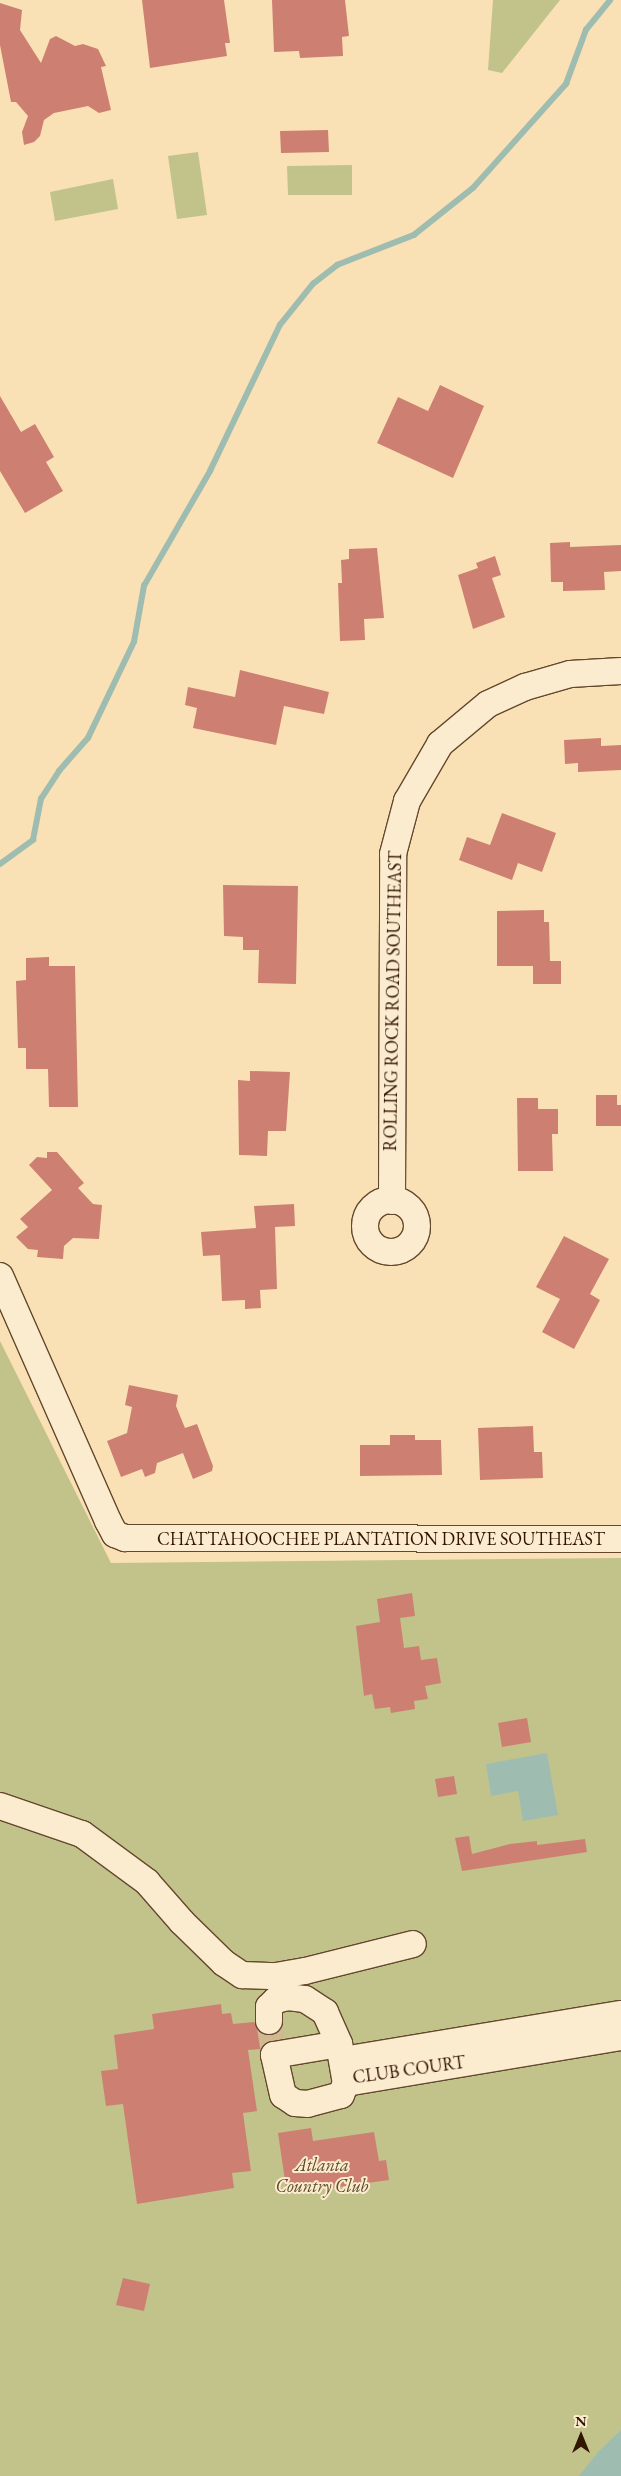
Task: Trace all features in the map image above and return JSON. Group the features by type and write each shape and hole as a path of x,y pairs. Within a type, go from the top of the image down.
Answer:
{"street":[{"name":"ROLLING ROCK ROAD SOUTHEAST","path":"392,1201 393,854 407,801 440,744 488,704 525,687 570,674 621,670"},
{"name":"CHATTAHOOCHEE PLANTATION DRIVE SOUTHEAST","path":"0,1276 108,1522 115,1534 141,1540 621,1539"},
{"path":"0,1806 82,1834 147,1882 182,1922 224,1963 242,1975 276,1976 305,1971 413,1944"},
{"path":"269,2021 269,2007 276,2000 288,1997 305,1998 325,2012 343,2062 341,2094 333,2100 295,2103 283,2095 273,2051 343,2062"},
{"name":"CLUB COURT","path":"343,2062 621,2014"},
{"name":"CLUB COURT","path":"343,2062 621,2037"}],"green space":[{"path":"493,0 560,0 502,73 488,70"},
{"path":"198,152 207,215 177,219 168,156"},
{"path":"352,165 352,195 288,195 287,166"},
{"path":"113,179 118,209 55,221 50,192"},
{"name":"Atlanta Country Club","path":"0,1341 111,1563 621,1558 621,2476 0,2476"}],"shaded area":[{"path":"547,1753 558,1815 523,1821 518,1791 491,1796 486,1764"},
{"path":"621,2430 621,2476 579,2476 598,2452"}],"building":[{"path":"142,0 224,0 230,43 225,43 227,56 150,68"},
{"path":"272,0 345,0 349,36 342,37 343,56 300,58 299,51 274,52"},
{"path":"0,3 22,10 20,30 41,63 50,39 56,36 75,46 83,44 98,49 106,66 101,67 111,110 99,113 88,106 54,113 44,120 40,136 34,142 24,145 22,132 28,116 16,102 11,102 0,45"},
{"path":"328,130 329,152 281,153 280,131"},
{"path":"440,385 484,406 453,478 377,443 398,397 428,411"},
{"path":"0,396 21,432 35,424 54,457 46,462 63,491 25,513 0,471"},
{"path":"570,542 570,547 621,545 621,571 604,572 605,590 563,591 563,582 551,582 550,543"},
{"path":"377,548 384,618 364,619 365,640 340,641 338,583 342,583 341,560 349,559 349,549"},
{"path":"495,556 501,575 492,578 505,617 473,629 458,575 478,568 476,563"},
{"path":"240,670 329,692 324,714 284,706 276,745 193,728 197,708 185,705 188,687 235,697"},
{"path":"601,738 601,746 621,745 621,770 578,772 578,763 565,764 564,740"},
{"path":"502,813 556,833 542,872 518,863 512,880 459,860 467,837 490,845"},
{"path":"223,885 298,886 296,984 258,983 259,950 243,950 243,937 224,936"},
{"path":"544,910 544,922 549,922 550,961 561,961 561,984 533,984 533,966 497,966 497,911"},
{"path":"49,957 49,966 75,966 78,1107 49,1107 48,1069 26,1069 26,1048 18,1048 16,981 26,980 26,958"},
{"path":"250,1071 290,1072 286,1131 268,1131 267,1156 239,1155 238,1080 250,1081"},
{"path":"596,1095 617,1095 617,1105 621,1105 621,1126 596,1126"},
{"path":"517,1098 538,1098 538,1109 558,1109 558,1134 552,1134 553,1171 518,1171"},
{"path":"47,1152 57,1152 84,1183 78,1188 93,1204 102,1205 99,1239 73,1238 64,1246 63,1259 37,1257 38,1250 28,1249 16,1237 28,1227 20,1219 52,1190 29,1165 37,1157 47,1158"},
{"path":"294,1204 295,1226 275,1227 277,1289 260,1290 261,1308 245,1309 245,1300 222,1301 220,1255 203,1256 201,1232 256,1228 254,1206"},
{"path":"564,1236 609,1259 590,1294 600,1300 574,1349 542,1332 560,1299 536,1287"},
{"path":"129,1385 178,1395 176,1406 185,1428 197,1424 213,1466 212,1471 193,1479 183,1453 157,1463 155,1473 145,1477 142,1469 121,1477 107,1441 127,1433 132,1407 125,1405"},
{"path":"533,1426 534,1452 542,1452 543,1478 480,1480 478,1428"},
{"path":"390,1435 415,1435 415,1440 441,1440 442,1475 360,1476 360,1445 390,1445"},
{"path":"412,1593 415,1616 400,1618 404,1648 419,1646 421,1660 437,1658 441,1683 425,1686 428,1699 414,1701 415,1709 391,1713 390,1707 375,1709 372,1694 364,1696 356,1626 380,1622 377,1599"},
{"path":"527,1718 531,1742 502,1747 498,1723"},
{"path":"454,1776 457,1794 438,1797 435,1779"},
{"path":"469,1836 472,1854 510,1844 537,1841 537,1845 585,1839 587,1852 462,1871 455,1838"},
{"path":"221,2004 222,2014 231,2013 233,2024 254,2022 261,2034 269,2036 282,2028 284,2038 271,2040 261,2049 248,2050 257,2111 243,2113 251,2171 232,2173 234,2188 137,2204 123,2104 106,2106 101,2071 118,2069 114,2035 154,2029 152,2014"},
{"path":"311,2128 313,2141 374,2132 379,2161 386,2160 389,2180 287,2194 278,2133"},
{"path":"123,2278 150,2284 144,2311 116,2305"}],"waterway":[{"path":"0,864 33,840 41,799 59,771 88,738 134,642 144,586 210,471 280,325 313,284 337,265 414,235 473,188 566,84 586,30 610,0"}],"tunnel":[{"path":"269,2021 273,2047"}]}
